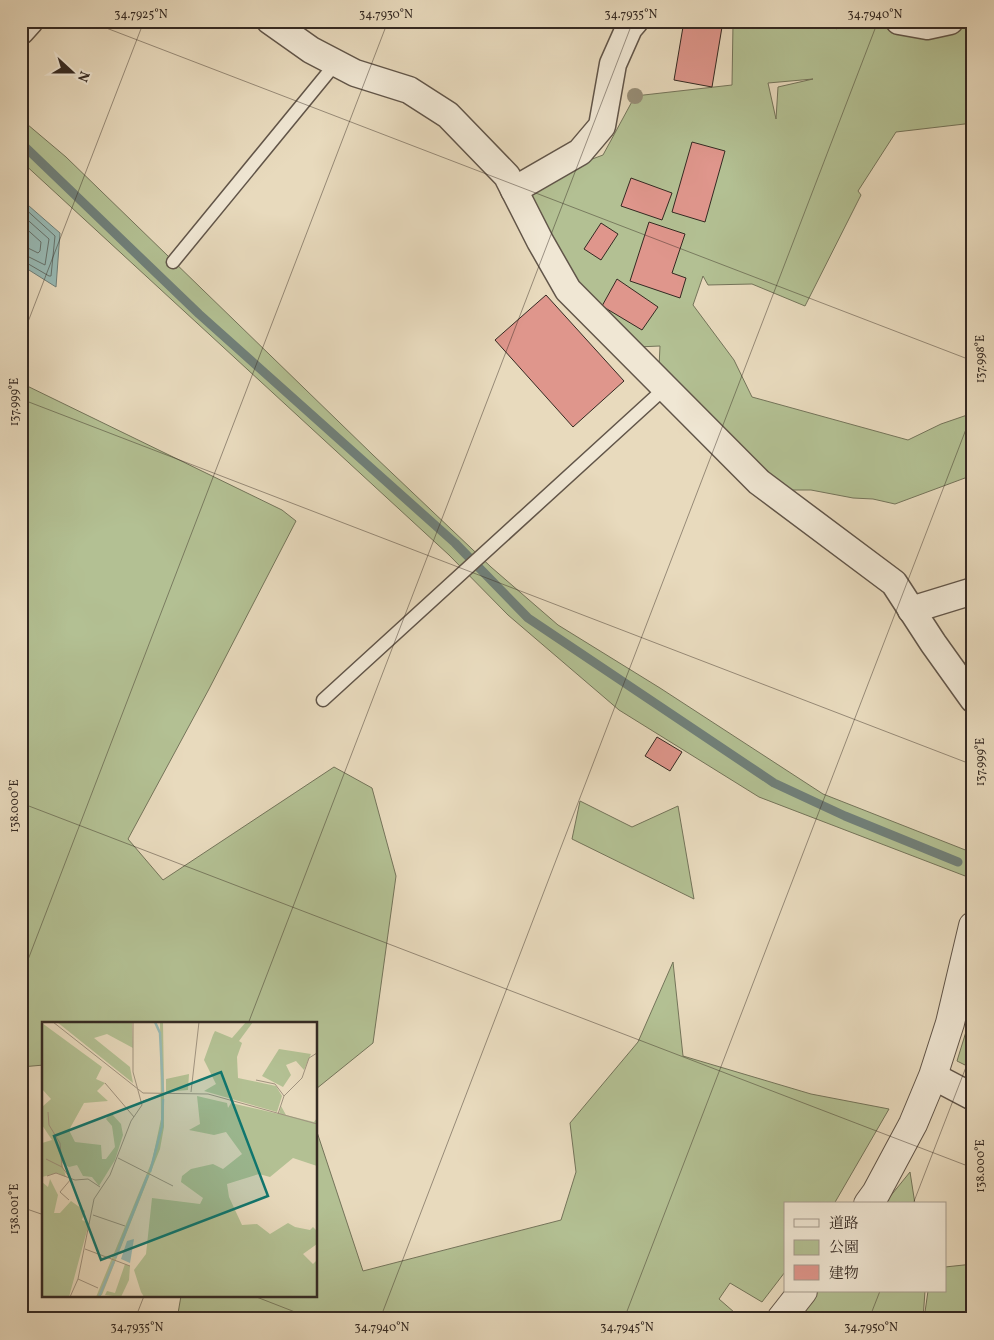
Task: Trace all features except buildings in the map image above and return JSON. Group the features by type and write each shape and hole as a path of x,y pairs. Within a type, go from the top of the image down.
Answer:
{"street":[{"path":"21,31 30,21"},
{"path":"270,21 310,50 355,73 409,90 448,115 507,176 540,241 568,290 758,482 894,584 973,699"},
{"path":"514,190 580,152 602,126 613,64 629,28 635,21"},
{"path":"899,21 926,26 950,21"},
{"path":"912,610 973,591"},
{"path":"869,1202 913,1124 933,1076 950,1024 973,926"},
{"path":"933,1076 973,1097"},
{"path":"781,1319 802,1292"}],"lane":[{"path":"173,262 336,63"},
{"path":"323,700 665,388"}],"green space":[{"path":"735,21 838,21 836,29 849,21 973,21 973,123 896,132 858,191 861,195 805,306 752,284 708,285 703,276 693,305 734,360 752,397 908,440 941,424 973,413 973,475 895,504 811,490 790,490 711,424 659,367 660,346 637,347 573,279 525,184 603,155 635,96 732,85 733,24","holes":["813,79 778,87 776,119 768,83"]},
{"path":"21,119 66,157 491,567 558,625 660,688 823,794 973,853 973,879 759,797 619,710 508,615 449,555 21,161"},
{"path":"21,383 282,510 296,521 209,689 128,839 163,880 334,767 372,788 396,876 373,1043 318,1087 318,1022 42,1022 42,1065 21,1067"},
{"path":"580,801 632,827 678,806 694,899 572,839"},
{"path":"673,962 683,1056 811,1094 889,1109 835,1202 784,1202 784,1273 762,1302 730,1283 719,1299 742,1319 177,1319 181,1298 318,1298 318,1135 363,1271 561,1220 576,1172 570,1123 638,1042"},
{"path":"973,1009 973,1069 957,1061"},
{"path":"910,1172 915,1202 886,1202"},
{"path":"973,1264 973,1319 924,1319 928,1292 946,1292 946,1267"},
{"path":"811,1292 925,1292 923,1319 790,1319"}],"water":[{"path":"21,199 60,233 56,287 21,265"}],"waterway":[{"path":"21,143 199,314 455,543 528,618 774,783 845,816 958,862"}]}
